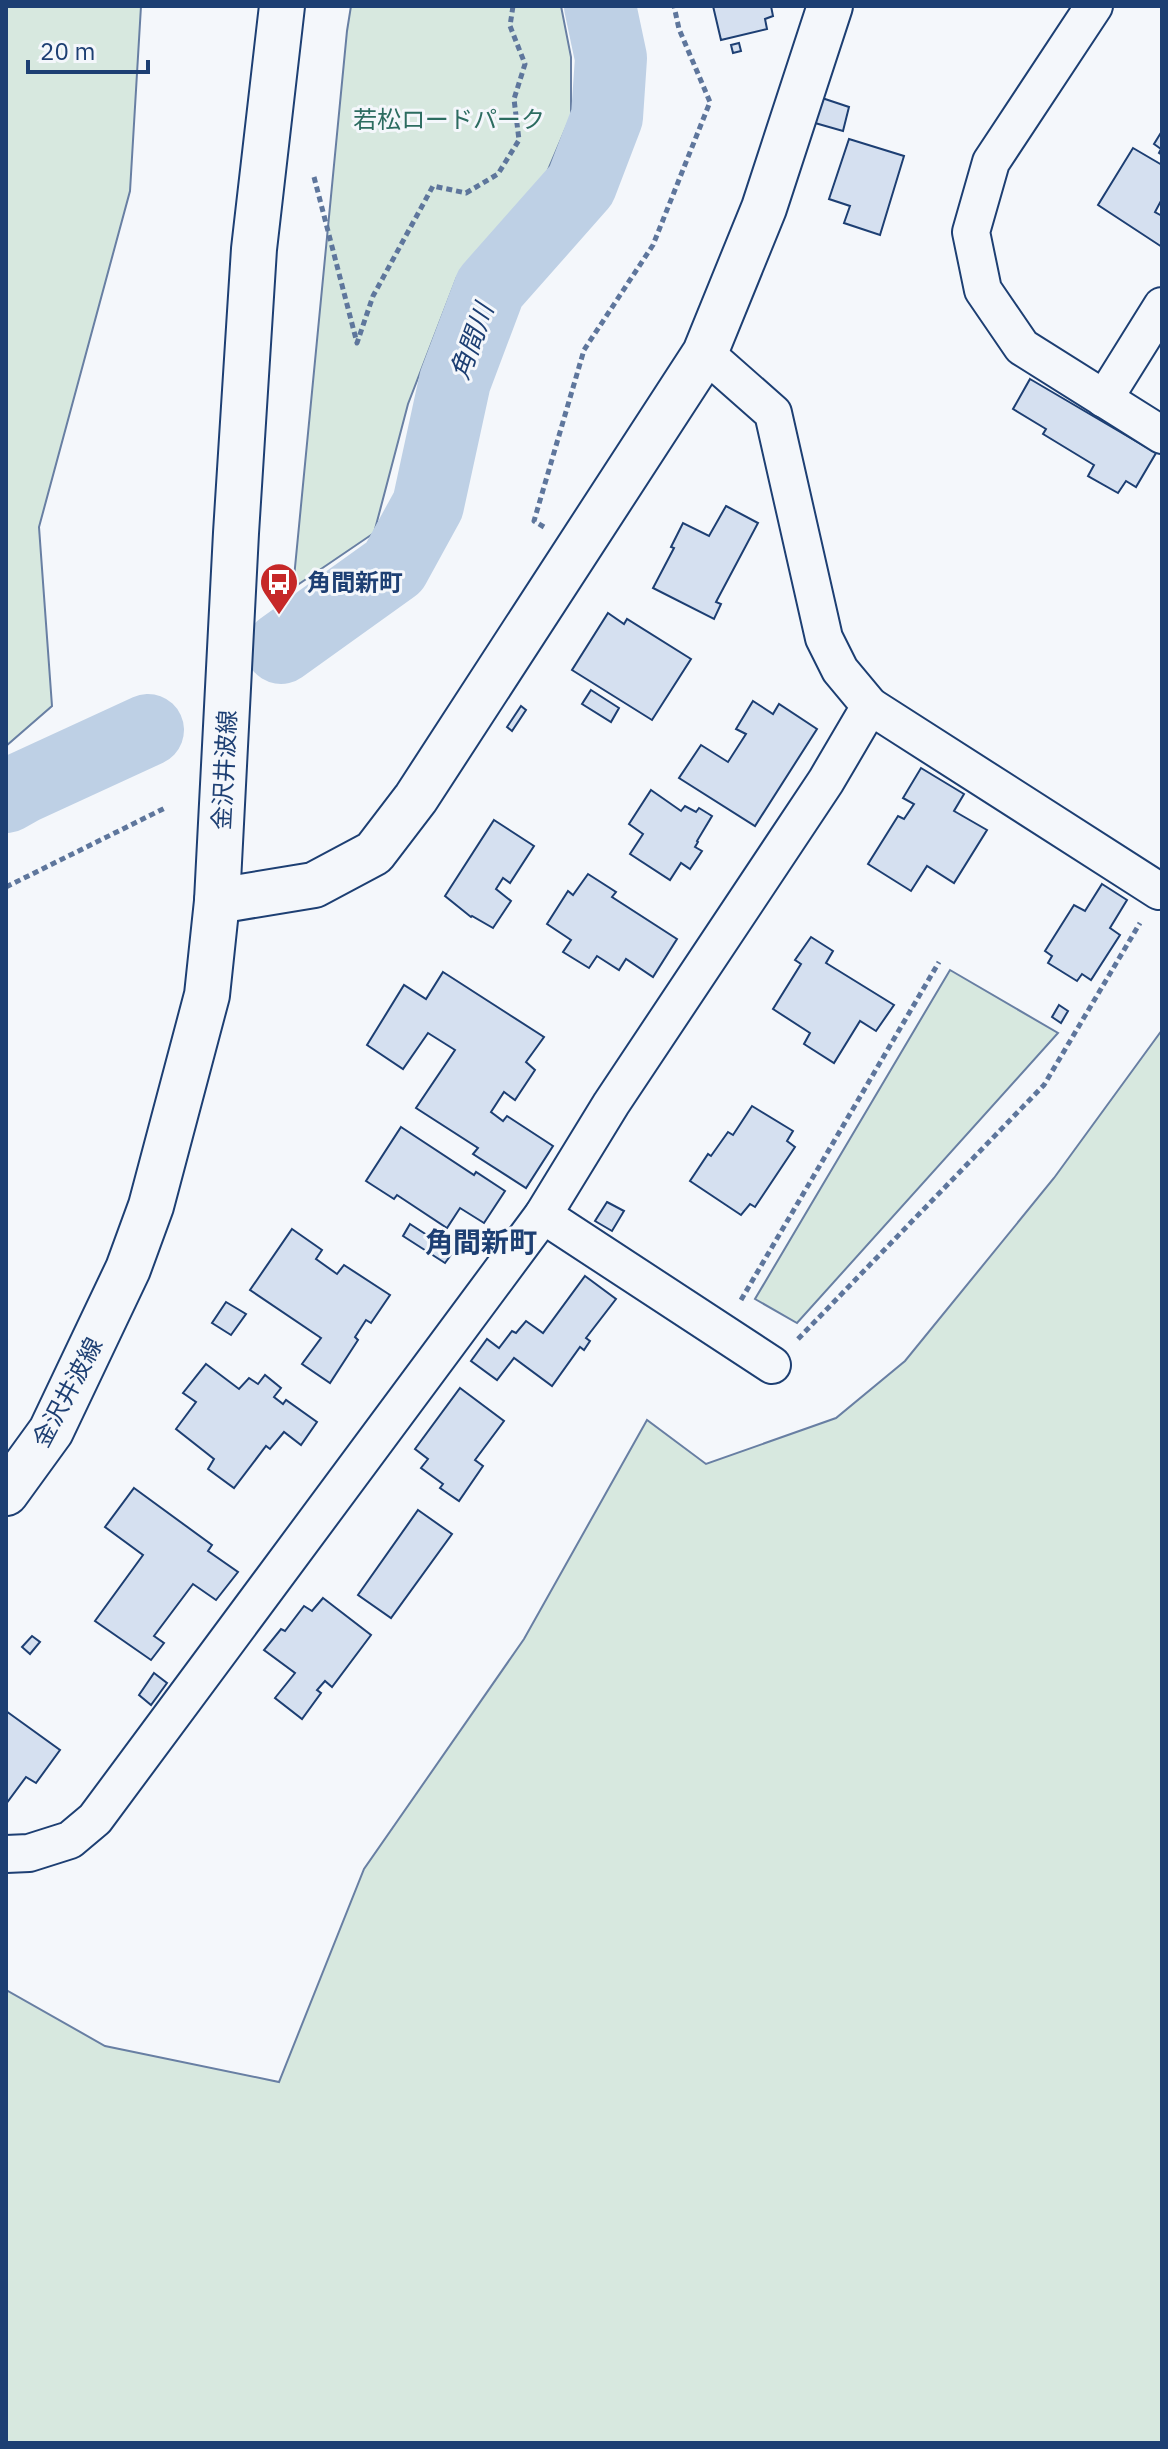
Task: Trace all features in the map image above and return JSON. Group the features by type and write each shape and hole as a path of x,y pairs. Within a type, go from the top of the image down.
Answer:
{"main road":[{"name":"金沢井波線","path":"6,1493 51,1431 128,1269 151,1206 207,995 217,901 254,249 282,6"},
{"path":"217,901 314,885 374,853 416,798 705,353 764,208 830,6"}],"street":[{"path":"1094,6 991,162 971,232 983,290 1022,347 1162,435"},
{"path":"1104,399 1162,306"},
{"path":"705,353 773,413 824,638 840,670 870,706 1159,891"},
{"path":"6,1854 29,1853 70,1840 95,1819 543,1215 611,1104 826,781 870,706"},
{"path":"543,1215 772,1365"}],"path":[{"path":"314,177 357,343 373,296 433,186 466,193 498,174 519,140 514,99 525,64 510,26 513,6"},
{"path":"579,548 534,521 584,350 653,245 710,102 679,29 674,6"},
{"path":"6,887 167,807"},
{"path":"772,1365 1044,1085 1159,891"},
{"path":"722,1332 939,962"}],"green space":[{"path":"6,6 141,6 130,191 39,527 52,706 6,746"},
{"name":"若松ロードパーク","path":"351,6 561,6 571,57 571,116 545,177 457,277 408,404 374,533 293,588 347,31"},
{"path":"950,970 1058,1033 797,1323 755,1299"},
{"path":"1162,1030 1162,2443 6,2443 6,1990 105,2046 279,2082 364,1869 524,1639 647,1420 706,1464 836,1418 905,1361 1054,1178"}],"building":[{"path":"713,6 771,6 773,16 765,19 767,29 721,40"},
{"path":"739,43 741,51 733,53 731,45"},
{"path":"822,98 849,107 843,131 815,123"},
{"path":"1162,131 1162,155 1159,153 1161,149 1154,144"},
{"path":"849,139 904,156 880,235 844,223 850,206 829,199"},
{"path":"1133,148 1162,165 1162,199 1155,212 1162,216 1162,247 1098,205"},
{"path":"1030,379 1156,453 1136,487 1126,481 1118,493 1088,476 1094,465 1043,434 1046,429 1013,409"},
{"path":"726,506 758,523 716,602 721,604 714,619 653,588 683,523 709,536"},
{"path":"608,613 624,624 627,619 691,659 652,720 572,670"},
{"path":"591,690 619,708 611,722 582,704"},
{"path":"753,701 773,714 779,704 817,729 755,826 679,778 701,745 728,762 746,734 736,729"},
{"path":"521,706 526,710 512,731 507,727"},
{"path":"921,768 964,794 954,811 987,830 954,883 927,866 911,891 868,864 898,816 904,819 914,804 903,798"},
{"path":"651,790 681,811 685,806 696,812 699,808 712,816 695,847 702,851 690,869 681,863 670,880 630,854 643,834 629,824"},
{"path":"494,820 534,846 510,883 503,878 496,889 511,901 493,928 471,917 445,896"},
{"path":"588,874 616,892 612,897 677,939 653,977 626,959 619,970 597,956 589,968 563,952 571,940 547,924 568,891 573,895"},
{"path":"1102,884 1127,900 1110,928 1120,935 1091,980 1082,974 1077,981 1048,963 1052,956 1045,951 1074,905 1085,911"},
{"path":"811,937 833,951 826,963 894,1005 876,1031 860,1021 834,1063 804,1044 810,1033 773,1009 801,964 795,960"},
{"path":"443,972 544,1037 526,1062 535,1070 515,1100 504,1092 491,1112 503,1121 507,1116 553,1146 526,1188 473,1154 478,1148 416,1108 455,1050 428,1033 403,1069 367,1045 404,985 426,999"},
{"path":"1059,1005 1068,1011 1061,1023 1052,1017"},
{"path":"752,1106 793,1131 787,1141 795,1147 755,1207 750,1204 741,1215 690,1181 728,1132 733,1135"},
{"path":"401,1127 474,1175 476,1172 505,1191 484,1223 460,1208 447,1228 397,1195 394,1199 366,1181"},
{"path":"607,1202 624,1211 612,1231 595,1221"},
{"path":"410,1224 453,1252 445,1263 403,1236"},
{"path":"292,1229 322,1250 316,1259 337,1274 344,1265 390,1295 371,1323 366,1320 355,1337 358,1340 330,1383 302,1364 321,1338 250,1290"},
{"path":"585,1276 616,1299 586,1338 590,1341 584,1350 580,1347 552,1386 514,1358 497,1380 471,1361 487,1339 499,1348 512,1331 516,1333 526,1321 543,1333"},
{"path":"226,1302 246,1314 231,1335 212,1323"},
{"path":"206,1364 239,1389 249,1378 258,1384 265,1375 281,1388 274,1397 283,1404 286,1400 317,1422 301,1445 284,1432 270,1449 266,1446 234,1488 208,1469 214,1459 176,1429 196,1402 183,1393"},
{"path":"460,1388 504,1421 475,1460 483,1466 459,1501 440,1488 443,1484 421,1468 428,1459 415,1449"},
{"path":"134,1488 212,1545 208,1551 238,1572 216,1600 193,1584 154,1636 164,1643 151,1660 95,1621 143,1555 105,1527"},
{"path":"418,1510 452,1534 391,1618 358,1595"},
{"path":"323,1598 371,1635 332,1687 325,1681 317,1690 321,1693 302,1719 275,1698 295,1673 264,1650 281,1629 285,1631 304,1606 312,1611"},
{"path":"32,1636 40,1642 30,1654 22,1647"},
{"path":"154,1673 167,1683 151,1705 139,1695"},
{"path":"6,1711 60,1750 36,1783 26,1777 6,1804"}],"waterway":[{"name":"角間川","path":"281,648 394,567 428,505 455,381 490,288 581,185 607,117 611,58 600,6"},
{"name":"角間川","path":"6,797 148,730"}],"place":[{"name":"角間新町","path":"279,616"}],"district":[{"name":"角間新町","path":"481,1241"}]}
